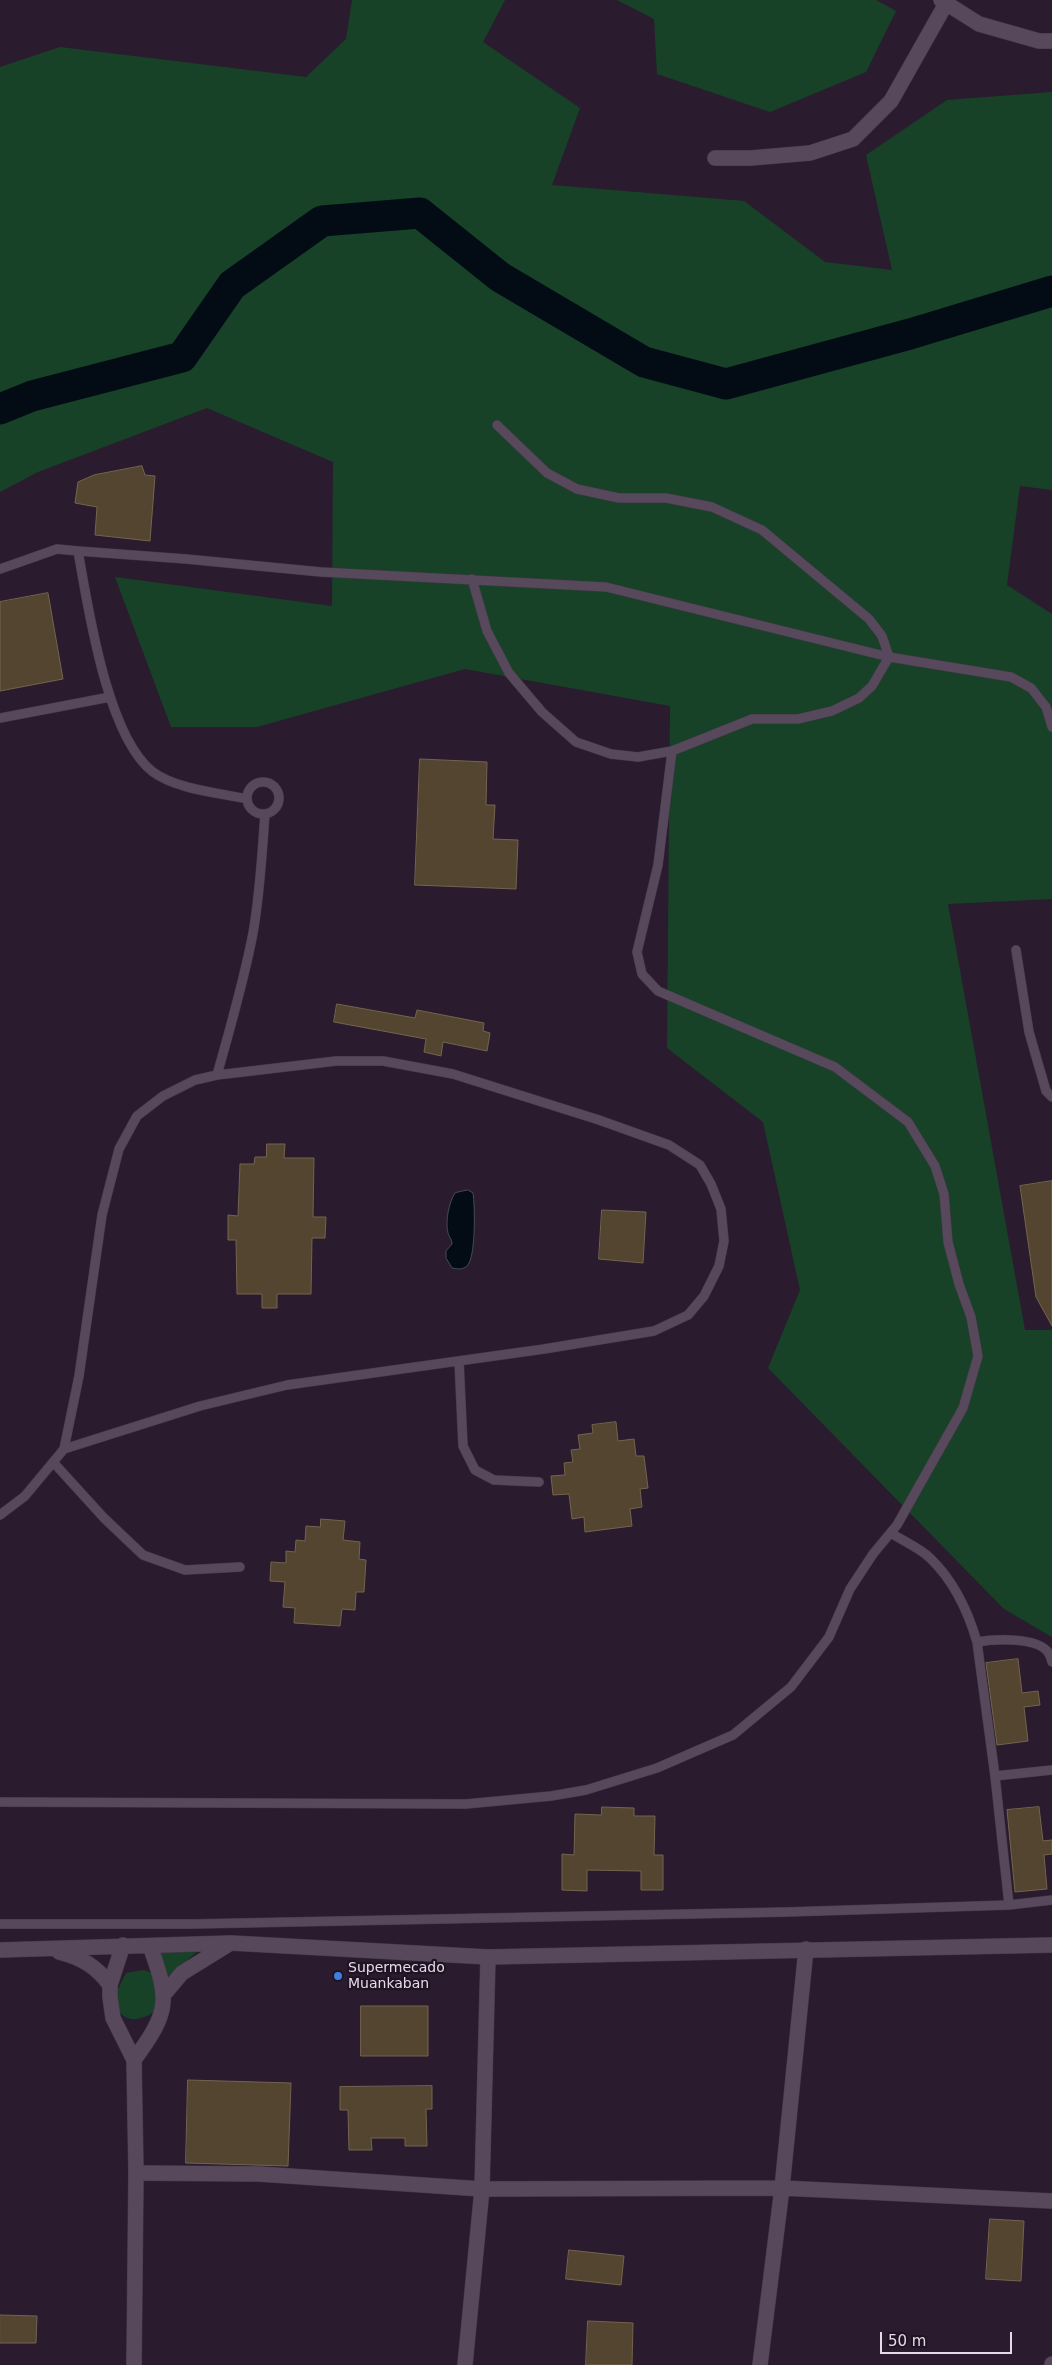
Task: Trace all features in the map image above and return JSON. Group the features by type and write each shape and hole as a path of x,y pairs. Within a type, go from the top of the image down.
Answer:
{"street":[{"path":"715,158 751,158 810,153 853,138 891,101 945,1 979,24 1040,41 1052,41"},
{"path":"165,1993 182,1973 231,1943"},
{"path":"0,1950 231,1943 488,1957 1052,1945"},
{"path":"123,1945 110,1985 113,2018 134,2060 136,2173 134,2365"},
{"path":"134,2060 153,2034 163,2008 165,1993 150,1946"},
{"path":"46,1949 80,1958 100,1972 110,1985"},
{"path":"760,2365 782,2188 806,1949"},
{"path":"465,2365 482,2189 488,1957"},
{"path":"136,2173 259,2174 482,2189 782,2188 1052,2201"}],"lane":[{"path":"472,579 487,631 509,673 542,712 576,742 611,754 638,757 672,751 752,720 798,719 832,711 859,698 872,686 889,656 882,636 868,619 762,530 712,507 666,498 619,498 577,489 547,473 497,425"},
{"path":"0,569 58,549 320,572 606,587 889,656 1011,677 1031,688 1046,707 1052,727"},
{"path":"78,552 90,614 110,697 127,738 152,772 171,782 247,799"},
{"path":"0,718 110,697"},
{"path":"0,1802 466,1804 551,1796 586,1790 658,1768 733,1735 784,1693 829,1637 850,1590 872,1554 897,1525 963,1408 978,1356 971,1317 959,1284 948,1242 944,1194 935,1166 908,1122 835,1067 658,991 642,974 637,952 658,865 672,751"},
{"path":"267,782 276,788 280,797 277,807 264,814 251,808 247,799 250,789 258,783 267,782"},
{"path":"217,1074 244,977 253,933 259,893 264,814"},
{"path":"1016,950 1029,1032 1046,1091 1052,1097"},
{"path":"0,1515 25,1496 64,1449 79,1376 102,1215 119,1149 138,1116 163,1096 195,1080 217,1074 336,1061 391,1062 453,1074 600,1120 669,1145 700,1165 711,1184 721,1210 724,1241 719,1266 704,1296 688,1316 654,1331 287,1385 200,1406 64,1449"},
{"path":"459,1361 463,1446 475,1470 494,1480 539,1482"},
{"path":"53,1462 104,1518 143,1555 184,1570 240,1567"},
{"path":"890,1533 930,1557 960,1596 977,1642 996,1776 1008,1905"},
{"path":"977,1642 995,1639 1006,1642 1031,1641 1047,1650 1052,1662"},
{"path":"996,1776 1052,1770"},
{"path":"0,1924 203,1923 787,1912 1008,1905 1052,1900"}],"green space":[{"path":"352,0 505,0 483,42 580,108 552,185 744,201 825,262 892,270 866,155 947,100 1052,92 1052,490 1020,486 1007,585 1052,614 1052,899 948,904 1025,1330 1052,1330 1052,1637 1004,1609 768,1368 800,1290 763,1122 667,1048 670,706 465,669 257,727 171,727 115,577 332,606 333,462 207,408 38,472 0,492 0,67 60,47 306,77 346,39"},
{"path":"617,0 876,0 896,11 866,72 770,112 657,74 654,19"},
{"path":"154,1950 198,1951 167,1977"},
{"path":"144,1970 156,1975 161,2007 146,2016 134,2019 129,2018 124,2016 118,2009 115,1995 126,1973"}],"shaded area":[{"path":"468,1190 473,1193 474,1200 472,1253 467,1266 458,1269 452,1268 446,1258 446,1251 452,1244 447,1228 448,1212 455,1193"}],"building":[{"path":"142,466 145,475 155,476 150,541 95,535 97,507 75,503 78,482 94,475"},
{"path":"48,593 63,679 0,691 0,602"},
{"path":"420,759 487,762 486,805 495,805 493,839 518,840 516,889 415,885"},
{"path":"337,1004 415,1018 417,1010 484,1023 483,1031 490,1033 487,1051 443,1042 441,1056 424,1052 426,1039 334,1022"},
{"path":"267,1144 285,1144 284,1158 314,1158 313,1217 326,1217 325,1238 312,1238 311,1294 277,1294 277,1308 262,1308 262,1294 237,1294 236,1240 228,1240 228,1215 238,1216 240,1164 254,1164 255,1157 266,1157"},
{"path":"1052,1181 1052,1326 1036,1297 1020,1186"},
{"path":"602,1210 646,1212 643,1263 599,1259"},
{"path":"616,1422 618,1441 634,1439 636,1456 644,1456 648,1488 640,1489 642,1507 630,1509 632,1526 585,1532 584,1517 572,1519 569,1494 553,1495 551,1476 565,1475 564,1463 573,1462 571,1450 580,1449 578,1435 593,1433 592,1425"},
{"path":"321,1519 345,1521 343,1540 360,1542 359,1559 366,1560 364,1592 356,1592 355,1610 342,1609 340,1626 294,1623 295,1608 283,1607 285,1582 270,1581 271,1562 286,1563 286,1551 295,1552 296,1540 305,1541 306,1526 320,1527"},
{"path":"1018,1659 1022,1693 1038,1691 1040,1705 1024,1707 1028,1741 997,1745 986,1663"},
{"path":"602,1807 634,1808 634,1816 655,1816 654,1855 663,1855 663,1890 641,1890 641,1871 587,1870 587,1891 562,1890 562,1854 574,1855 575,1814 601,1815"},
{"path":"1039,1807 1043,1841 1052,1840 1052,1854 1044,1855 1047,1889 1015,1892 1007,1810"},
{"path":"361,2006 428,2006 428,2056 361,2056"},
{"path":"188,2080 291,2083 288,2166 186,2163"},
{"path":"432,2086 432,2109 426,2109 427,2146 405,2146 405,2138 371,2138 372,2150 349,2150 348,2110 340,2110 340,2087"},
{"path":"990,2219 1024,2221 1021,2281 986,2279"},
{"path":"569,2250 624,2256 621,2285 566,2279"},
{"path":"0,2315 37,2316 36,2343 0,2343"},
{"path":"588,2321 633,2323 632,2365 586,2365"}],"waterway":[{"path":"0,409 32,396 182,357 232,285 322,221 420,213 500,277 644,362 726,384 910,334 1052,291"}],"place":[{"name":"Supermecado Muankaban","path":"338,1976"}]}
